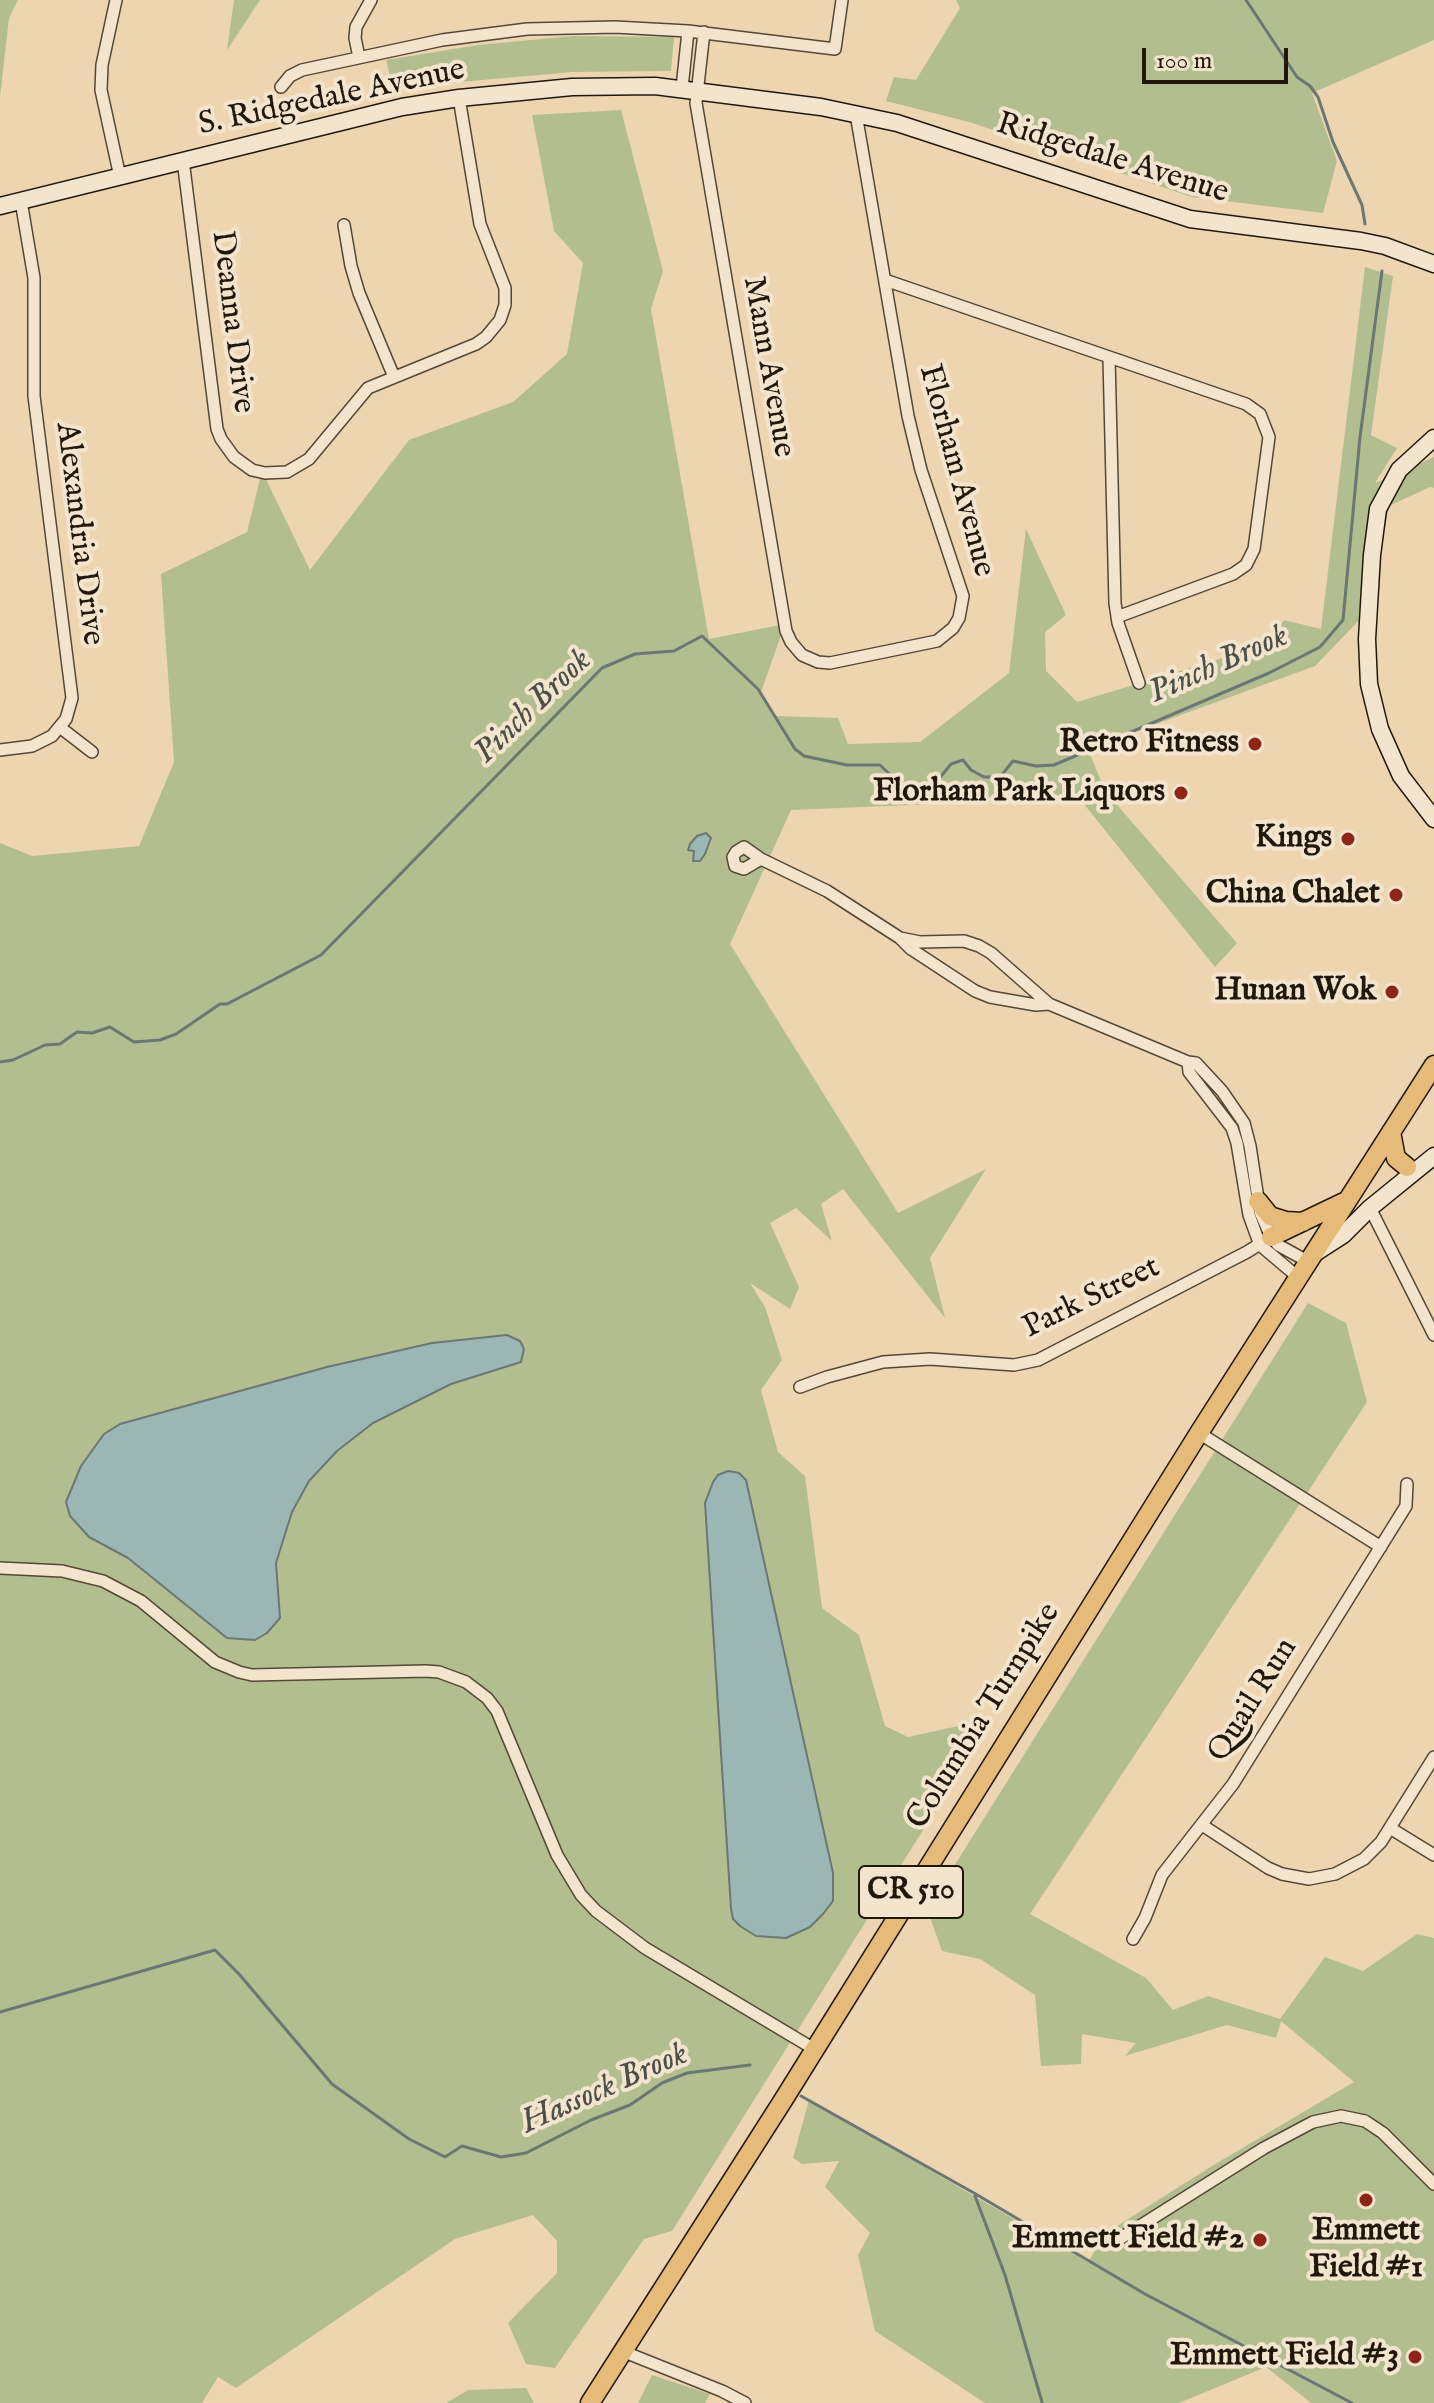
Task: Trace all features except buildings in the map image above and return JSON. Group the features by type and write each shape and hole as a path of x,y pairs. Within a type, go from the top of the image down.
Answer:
{"main road":[{"name":"S. Ridgedale Avenue","path":"0,206 350,118 459,98 618,84 690,89 856,114 916,129"},
{"name":"Ridgedale Avenue","path":"916,129 1190,219 1361,241 1385,246 1434,264"},
{"path":"1434,438 1399,470 1378,509 1367,639 1369,684 1380,729 1401,776 1434,819"},
{"name":"Columbia Turnpike","path":"590,2403 1199,1433 1434,1065"},
{"path":"1391,1132 1396,1158 1422,1161"},
{"path":"1307,1265 1370,1208 1376,1191 1422,1161"},
{"path":"1258,1201 1270,1216 1306,1222"},
{"path":"1266,1241 1346,1201"}],"street":[{"path":"116,0 102,65 101,90 120,177"},
{"path":"359,57 356,27 371,0"},
{"path":"281,87 290,76 302,70 442,40 527,29 615,27 704,32 835,49 842,0"},
{"path":"688,31 690,89"},
{"path":"690,89 704,32"},
{"name":"Mann Avenue","path":"690,89 696,105 786,631 797,650"},
{"name":"Deanna Drive","path":"183,160 217,429 226,449 234,457 252,470 276,474 296,469 309,459 360,395 375,384 476,344 494,329 505,305 504,284 480,224 459,98"},
{"name":"Florham Avenue","path":"797,650 810,660 830,663 931,644 953,628 962,608 961,586 917,453 856,114"},
{"name":"Alexandria Drive","path":"21,201 34,278 34,396 71,691 70,709 61,728"},
{"path":"344,225 359,293 394,377"},
{"path":"885,280 1246,404 1260,414 1269,437 1254,549 1246,565 1233,574 1117,617"},
{"path":"1109,358 1117,617 1139,683"},
{"path":"0,750 43,742 61,728 92,752"},
{"path":"761,859 827,891 975,991 990,997 1036,1005 1049,1004"},
{"path":"900,938 920,942 964,941 979,946 1049,1004 1196,1063 1204,1069 1244,1123 1266,1241"},
{"path":"1188,1062 1189,1072 1232,1128 1249,1215 1266,1241 1307,1265"},
{"path":"1370,1208 1434,1335"},
{"path":"1266,1241 1278,1245 1307,1265"},
{"name":"Park Street","path":"800,1387 883,1362 930,1359 1014,1365 1038,1360 1266,1241"},
{"path":"1199,1433 1381,1547"},
{"name":"Quail Run","path":"1133,1939 1162,1875 1233,1784 1406,1506 1407,1484"},
{"path":"0,1568 62,1571 103,1581 141,1601 215,1662 239,1672 252,1675 426,1671 454,1676 466,1682 487,1698 497,1711 557,1855 596,1911 645,1948 814,2049"},
{"path":"1202,1825 1282,1874 1309,1879 1335,1874 1364,1859 1381,1842 1434,1757"},
{"path":"1390,1828 1434,1855"},
{"path":"1113,2243 1264,2148 1313,2122 1341,2116 1365,2121 1383,2133 1434,2184"},
{"path":"622,2351 745,2403"}],"green space":[{"path":"0,0 18,0 9,18 0,97"},
{"path":"234,0 260,0 227,50"},
{"path":"956,0 1434,0 1434,40 1312,93 1337,161 1323,213 1192,197 969,122 886,101 894,77 916,80 960,8"},
{"path":"573,36 674,37 671,71 572,72 393,88 386,60 478,45"},
{"path":"621,110 663,271 651,309 709,639 785,624 761,692 776,716 838,718 848,744 920,742 1009,673 1026,529 1066,615 1045,632 1046,671 1077,702 1269,644 1284,620 1321,629 1365,267 1393,276 1371,435 1397,448 1375,483 1434,457 1434,488 1430,487 1389,506 1370,609 1315,666 1088,749 1105,791 1237,943 1215,967 1079,798 791,810 730,944 898,1213 986,1169 930,1258 945,1318 843,1189 821,1204 832,1241 796,1208 770,1223 799,1287 790,1309 750,1283 765,1307 782,1360 761,1390 778,1452 805,1476 822,1608 859,1635 885,1726 908,1737 963,1725 982,1736 672,2231 644,2239 555,2368 526,2364 508,2323 557,2273 557,2241 533,2215 455,2239 236,2388 218,2377 202,2403 0,2403 0,843 32,856 139,846 174,762 161,574 247,532 262,471 310,570 409,440 513,402 567,354 583,263 554,231 532,115"},
{"path":"1308,1303 1346,1323 1367,1402 1030,1914 1146,1978 1173,2010 1208,1996 1280,2019 1325,1957 1363,1971 1417,1934 1434,1938 1434,2403 1311,2403 1266,2367 1179,2403 985,2403 875,2331 858,2255 870,2233 825,2187 839,2161 802,2164 793,2158 809,2100 1088,2262 1106,2233 1354,2082 1281,2021 1276,2038 1227,2025 1125,2056 1136,2043 1082,2034 1081,2064 1041,2066 1035,1995 980,1959 942,1951 927,1909"},
{"path":"652,2375 710,2394 705,2403 638,2403"},
{"path":"526,2388 534,2403 446,2403 468,2390"}],"water":[{"path":"706,833 711,838 705,854 700,861 693,861 694,851 688,850 690,844 697,836"},
{"path":"507,1335 520,1341 524,1349 521,1362 451,1384 373,1423 337,1451 309,1481 292,1512 276,1563 280,1618 267,1633 255,1640 227,1638 128,1558 89,1537 70,1516 66,1502 81,1466 104,1434 120,1424 327,1367 432,1343"},
{"path":"728,1471 739,1473 746,1480 833,1873 833,1901 810,1927 786,1938 756,1936 733,1919 731,1909 705,1503 718,1475"}],"waterway":[{"name":"Pinch Brook","path":"1246,0 1297,77 1310,86 1318,97 1333,142 1362,205 1365,224"},
{"name":"Pinch Brook","path":"0,1062 13,1060 45,1045 60,1044 77,1032 92,1033 110,1027 134,1042 160,1040 176,1034 220,1004 227,1004 321,955 602,668 635,654 674,651 702,636 758,689 795,749 804,756 847,765 880,765 902,786 914,791 934,785 951,764 963,760 971,770 984,777 1000,777 1013,761 1036,766 1054,765 1269,673 1320,647 1343,620 1360,437 1382,271"},
{"name":"Hassock Brook","path":"0,2012 215,1950 332,2084 409,2139 445,2157 462,2146 501,2157 526,2153 591,2120 630,2105 662,2083 687,2073 750,2065"},
{"name":"Hassock Brook","path":"801,2096 1145,2294 1352,2403"},
{"path":"975,2196 1005,2275 1042,2402"}],"place":[{"name":"Retro Fitness","path":"1255,744"},
{"name":"Florham Park Liquors","path":"1181,793"},
{"name":"Kings","path":"1348,839"},
{"name":"China Chalet","path":"1396,895"},
{"name":"Hunan Wok","path":"1392,992"},
{"name":"Emmett Field #1","path":"1366,2200"},
{"name":"Emmett Field #2","path":"1260,2240"},
{"name":"Emmett Field #3","path":"1415,2357"}]}
